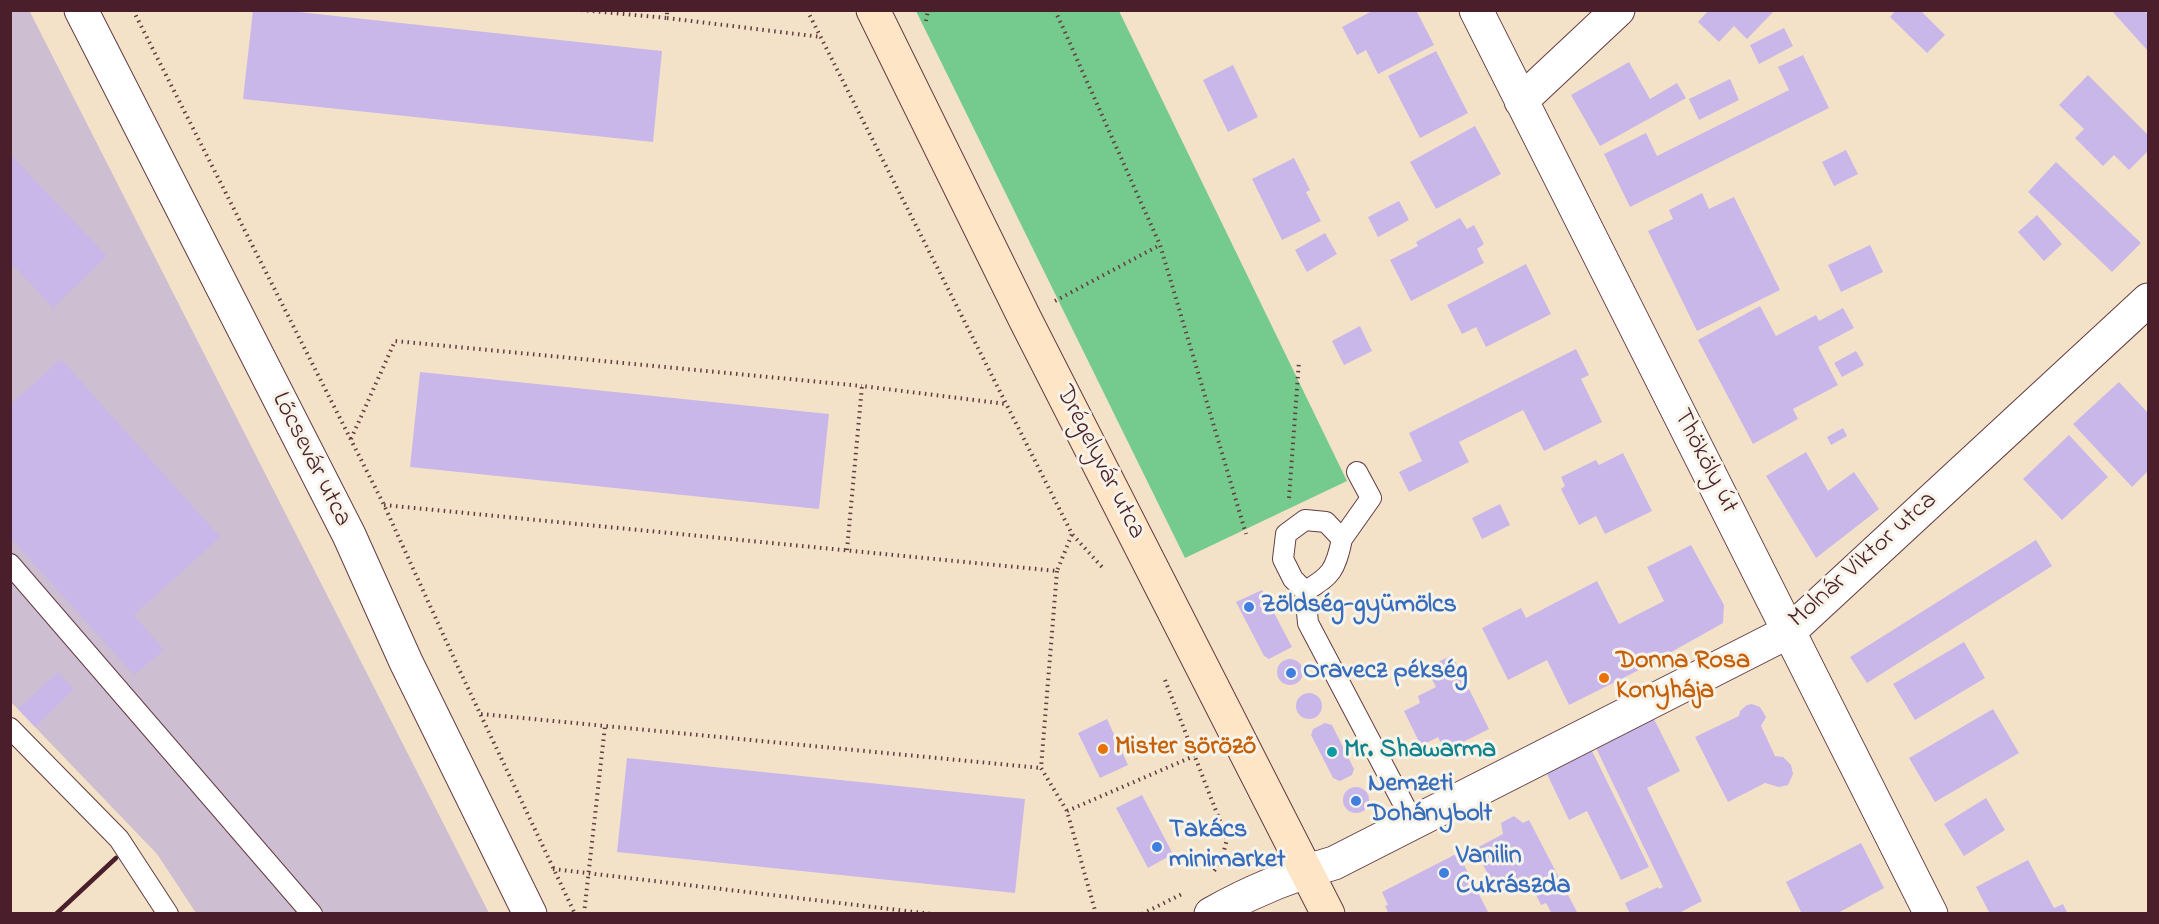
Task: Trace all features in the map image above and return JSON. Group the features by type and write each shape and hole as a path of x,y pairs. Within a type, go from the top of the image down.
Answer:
{"main road":[{"name":"Drégelyvár utca","path":"873,10 1025,319 1328,914"}],"street":[{"name":"Lőcsevár utca","path":"81,10 349,535 406,662 530,914"},
{"name":"Thököly út","path":"1476,10 1931,914"},
{"path":"1521,101 1618,10"},
{"name":"Molnár Viktor utca","path":"1215,913 1260,889 1334,863 1790,631 2148,300"}],"lane":[{"path":"1305,591 1323,581 1337,562 1342,539 1371,498 1357,472"},
{"path":"1342,539 1326,522 1305,520 1286,534 1283,559 1293,579 1305,591 1308,623 1413,822"},
{"path":"10,564 312,914"},
{"path":"10,728 119,839 168,914"}],"path":[{"path":"133,10 384,505 575,914"},
{"path":"581,10 821,37"},
{"path":"667,10 667,18"},
{"path":"807,10 1072,534 1102,567"},
{"path":"926,21 928,10"},
{"path":"1055,10 1160,245 1246,534"},
{"path":"1050,303 1160,245"},
{"path":"351,439 395,341 862,386 1006,404"},
{"path":"1286,534 1299,361"},
{"path":"847,550 862,386"},
{"path":"384,505 1057,571"},
{"path":"1072,534 1057,571 1041,768 1067,811 1096,914"},
{"path":"1165,680 1227,840 1221,861 1211,875"},
{"path":"480,714 1041,768"},
{"path":"584,914 605,726"},
{"path":"1067,811 1194,756"},
{"path":"553,868 932,914"},
{"path":"1142,914 1185,893"}],"shaded area":[{"path":"29,10 489,913 196,913 157,854 11,702 10,11"}],"green space":[{"path":"916,11 1119,11 1347,481 1185,558"}],"building":[{"path":"253,10 280,10 662,51 653,142 243,99"},
{"path":"1374,10 1416,10 1434,45 1378,74 1366,50 1357,55 1342,27"},
{"path":"1709,10 1775,10 1747,39 1734,26 1719,42 1698,22"},
{"path":"1896,10 1920,10 1945,35 1927,53 1890,17"},
{"path":"2111,10 2144,10 2148,15 2148,51"},
{"path":"1784,28 1793,46 1759,64 1750,45"},
{"path":"1436,51 1468,113 1420,138 1388,76"},
{"path":"1803,55 1829,108 1630,207 1604,154 1646,133 1657,156 1789,90 1778,67"},
{"path":"1629,62 1650,99 1677,83 1686,98 1600,146 1571,95"},
{"path":"1233,65 1258,117 1228,132 1203,80"},
{"path":"2088,75 2148,135 2148,151 2129,170 2114,155 2103,166 2075,138 2084,129 2059,105"},
{"path":"1730,79 1739,100 1699,120 1689,99"},
{"path":"1475,126 1501,174 1436,209 1410,162"},
{"path":"1846,150 1858,174 1834,186 1822,162"},
{"path":"10,154 107,256 53,308 10,262"},
{"path":"1294,158 1310,190 1306,192 1321,221 1282,240 1252,179"},
{"path":"2056,162 2141,243 2112,272 2028,192"},
{"path":"1702,193 1709,209 1734,197 1780,290 1697,331 1648,231 1673,219 1669,210"},
{"path":"1399,201 1409,220 1378,237 1368,217"},
{"path":"2037,215 2062,244 2044,261 2018,232"},
{"path":"1460,218 1467,229 1474,225 1484,244 1477,249 1484,263 1411,301 1390,260 1418,246 1416,242"},
{"path":"1325,233 1337,254 1307,272 1295,250"},
{"path":"1870,245 1883,272 1841,292 1828,265"},
{"path":"1526,264 1551,314 1486,347 1476,327 1462,334 1447,305"},
{"path":"1760,306 1776,336 1816,315 1819,321 1843,308 1854,328 1818,347 1838,385 1793,409 1798,419 1753,444 1698,340"},
{"path":"1360,326 1372,351 1344,365 1332,341"},
{"path":"1576,349 1589,375 1581,379 1602,422 1544,451 1523,410 1459,442 1469,462 1409,492 1399,472 1422,461 1409,433"},
{"path":"1856,351 1864,365 1842,377 1834,363"},
{"path":"61,359 220,537 134,615 164,650 134,675 10,537 10,405"},
{"path":"420,372 829,414 819,509 410,467"},
{"path":"2119,382 2148,413 2148,471 2132,487 2073,424"},
{"path":"1843,428 1847,436 1831,445 1827,437"},
{"path":"2069,435 2108,477 2062,520 2023,479"},
{"path":"1806,452 1828,491 1854,472 1879,509 1816,558 1766,476"},
{"path":"1623,453 1652,511 1605,534 1596,516 1579,525 1561,489 1565,486 1561,477 1596,460 1599,465"},
{"path":"1500,504 1510,525 1482,539 1472,518"},
{"path":"2036,540 2052,566 1867,683 1850,657"},
{"path":"1691,545 1724,605 1723,623 1641,669 1569,705 1547,660 1508,680 1482,628 1521,608 1526,618 1597,581 1619,624 1664,601 1647,567"},
{"path":"1262,590 1292,647 1269,659 1264,656 1236,602"},
{"path":"1964,642 1985,678 1915,720 1893,684"},
{"path":"1452,655 1489,729 1445,751 1438,737 1421,746 1404,711 1420,703 1418,696 1436,687 1426,668"},
{"name":"Oravecz pékség","path":"1290,659 1299,663 1303,672 1299,681 1290,685 1281,681 1277,672 1281,663"},
{"path":"58,672 74,689 35,727 18,709"},
{"path":"1309,693 1318,697 1322,706 1318,715 1309,719 1300,715 1296,706 1300,697"},
{"path":"1752,704 1760,707 1766,717 1761,726 1775,756 1783,757 1791,765 1793,774 1788,785 1779,787 1765,783 1728,802 1695,737 1739,716 1740,711"},
{"path":"1993,709 2019,753 1935,802 1909,758"},
{"path":"1653,717 1680,771 1647,788 1702,901 1677,914 1630,914 1625,903 1658,887 1659,889 1663,887 1595,746"},
{"name":"Mister söröző","path":"1107,719 1128,765 1100,778 1078,733"},
{"name":"Mr. Shawarma","path":"1325,723 1332,725 1354,769 1352,775 1340,781 1333,778 1311,735 1313,729"},
{"path":"1591,749 1649,867 1621,880 1587,811 1569,820 1546,772"},
{"path":"627,758 1025,799 1015,893 617,852"},
{"name":"Nemzeti Dohánybolt","path":"1356,787 1365,791 1369,800 1365,809 1356,813 1347,809 1343,800 1347,791"},
{"path":"1142,795 1173,854 1148,868 1116,808"},
{"path":"1986,798 2005,830 1964,856 1944,824"},
{"path":"1514,816 1523,823 1529,820 1578,914 1552,914 1546,903 1541,905 1529,881 1499,896 1475,849 1503,834 1501,823"},
{"path":"1861,843 1884,888 1836,914 1802,914 1786,882"},
{"name":"Vanilin Cukrászda","path":"1458,853 1489,914 1389,914 1382,892"},
{"path":"2028,860 2054,908 2063,904 2068,914 1990,914 1976,887"}],"railway":[{"path":"56,914 116,858"}],"place":[{"name":"Zöldség-gyümölcs","path":"1249,607"},
{"name":"Oravecz pékség","path":"1291,673"},
{"name":"Donna Rosa Konyhája","path":"1604,678"},
{"name":"Mister söröző","path":"1103,749"},
{"name":"Mr. Shawarma","path":"1332,752"},
{"name":"Nemzeti Dohánybolt","path":"1356,801"},
{"name":"Takács minimarket","path":"1157,847"},
{"name":"Vanilin Cukrászda","path":"1444,873"}]}
